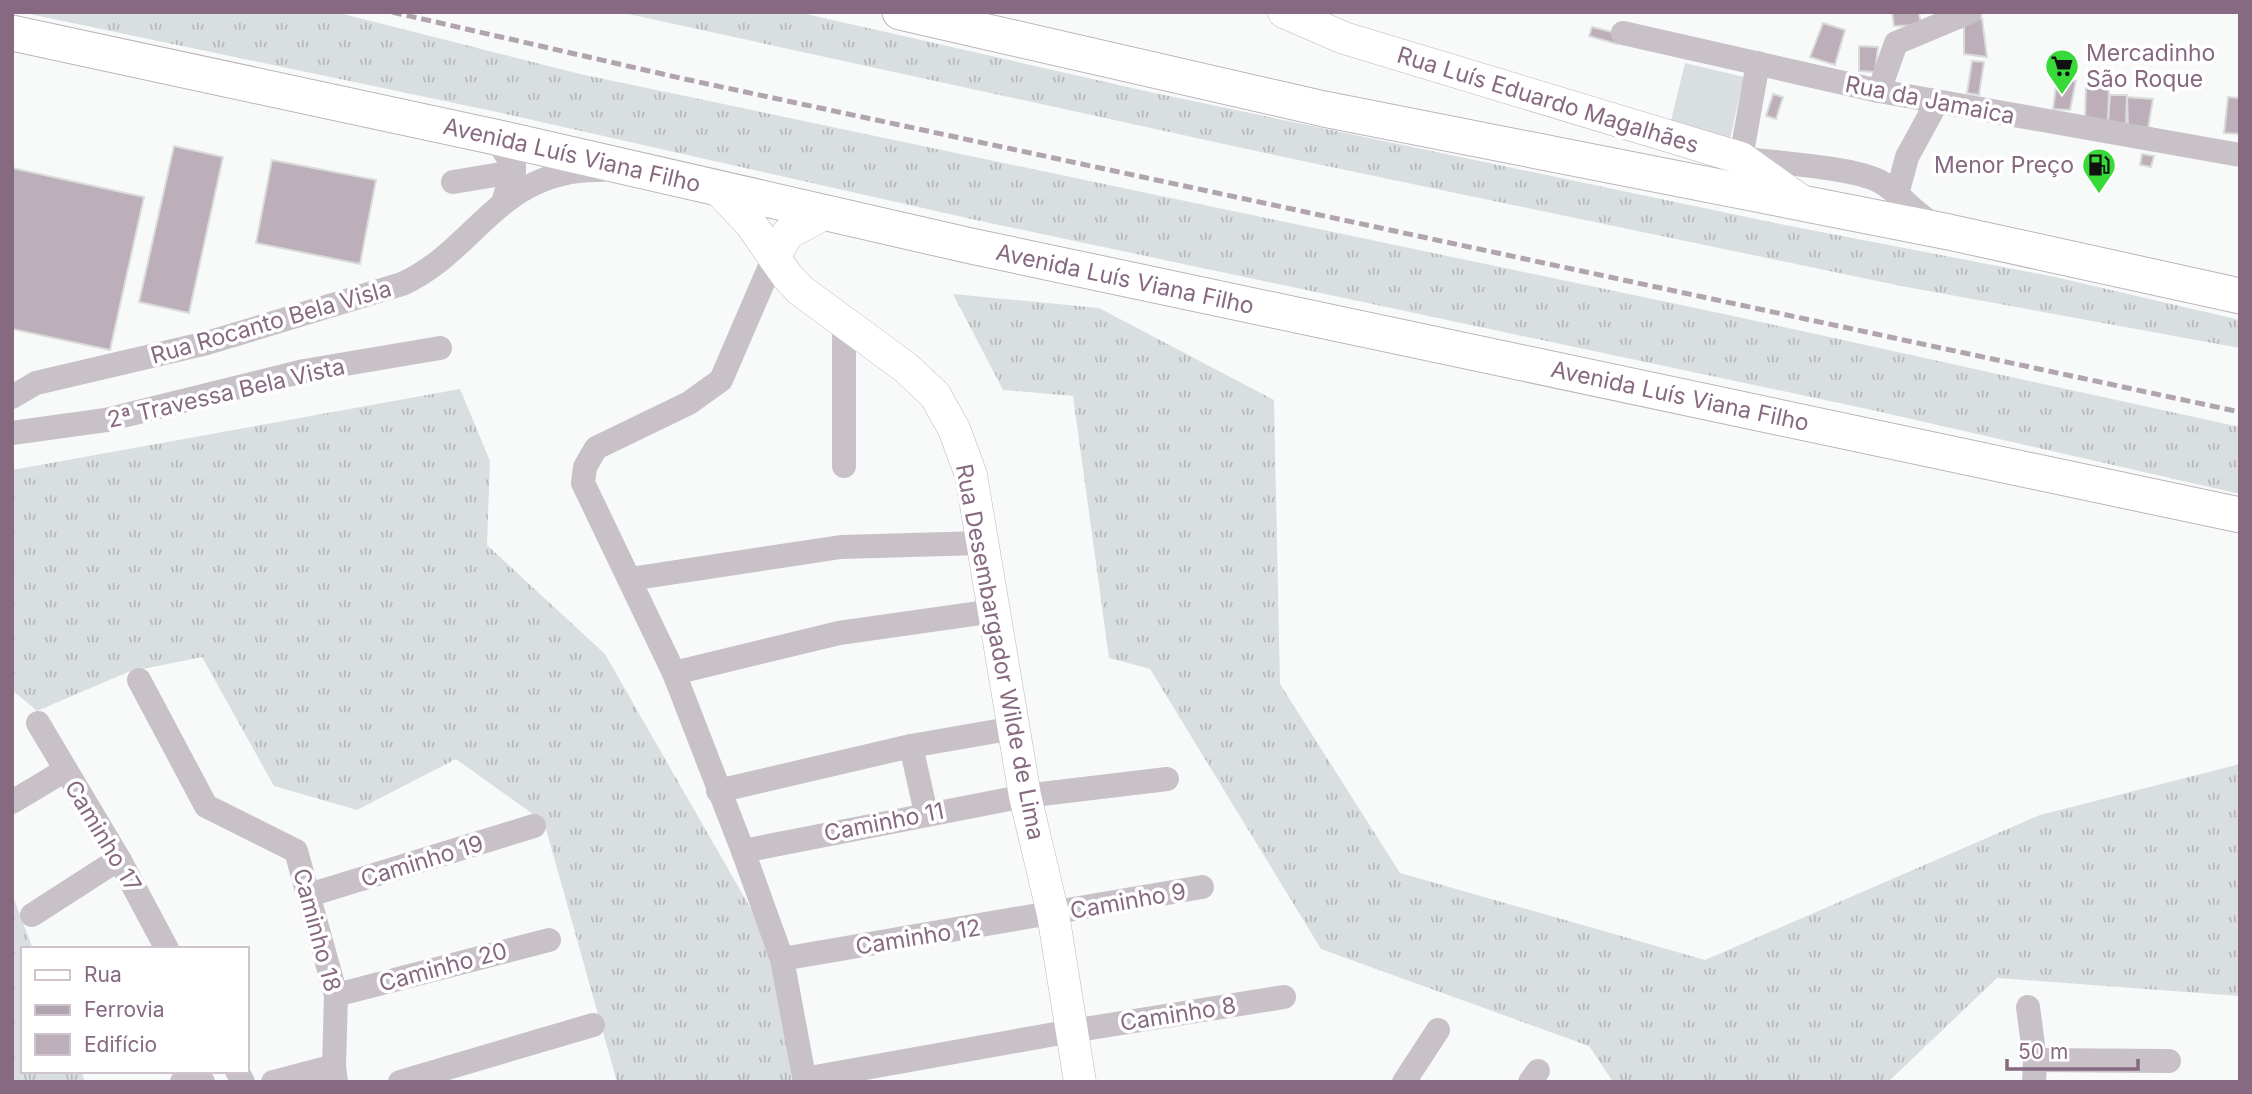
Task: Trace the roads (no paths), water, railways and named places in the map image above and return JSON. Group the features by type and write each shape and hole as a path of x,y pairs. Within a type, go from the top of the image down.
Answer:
{"highway":[{"path":"900,12 1324,108 1949,232 2240,296"},
{"name":"Avenida Luís Viana Filho","path":"12,33 495,137 826,213 2240,515"}],"main road":[{"name":"Rua Luís Eduardo Magalhães","path":"1284,12 1344,38 1741,158 1804,204"},
{"name":"Rua Desembargador Wilde de Lima","path":"716,187 751,224 800,290 844,325 905,367 935,396 954,429 971,475 1025,796 1053,914 1080,1082"},
{"path":"774,257 788,233 826,213"}],"street":[{"path":"1879,91 1896,43 1970,12"},
{"name":"Rua da Jamaica","path":"1623,33 1879,91 2239,152"},
{"path":"1758,63 1741,158 1868,176 1896,194 1912,211 1949,232"},
{"path":"1896,194 1907,157 1937,102"},
{"path":"453,182 514,172 513,162 495,137"},
{"name":"Rua Rocanto Bela Visla","path":"12,397 36,383 207,343 402,284 427,270 504,199 567,172 643,170"},
{"name":"Rua Rocanto Bela Visla","path":"504,199 514,172"},
{"path":"774,257 733,358 721,380 708,393 596,448 590,455 583,483 674,673 743,851 782,959 804,1081"},
{"path":"844,325 844,466"},
{"name":"2ª Travessa Bela Vista","path":"12,433 106,420 304,371 440,348"},
{"path":"630,579 841,547 982,543"},
{"path":"674,673 839,633 994,611"},
{"name":"Caminho 18","path":"139,680 206,806 296,850 336,995 335,1064"},
{"name":"Caminho 17","path":"38,723 64,771 119,859 166,947"},
{"path":"718,791 911,746 1014,728"},
{"path":"911,746 926,813"},
{"path":"12,802 64,771"},
{"name":"Caminho 11","path":"743,851 926,813 1025,796 1167,779"},
{"name":"Caminho 19","path":"309,895 534,826"},
{"path":"32,915 119,859"},
{"name":"Caminho 9","path":"1053,914 1202,887"},
{"name":"Caminho 12","path":"782,959 1053,914"},
{"name":"Caminho 20","path":"336,995 549,940"},
{"name":"Caminho 8","path":"804,1081 1072,1031 1284,997"},
{"path":"2028,1007 2035,1071 2169,1062"},
{"path":"400,1082 593,1025"},
{"path":"1405,1082 1438,1030"},
{"path":"273,1082 335,1064"},
{"path":"182,1082 203,1082"}],"railway":[{"path":"392,12 680,78 2240,412"}],"place":[{"name":"Mercadinho São Roque","path":"2062,96"},
{"name":"Menor Preço","path":"2099,195"}]}
